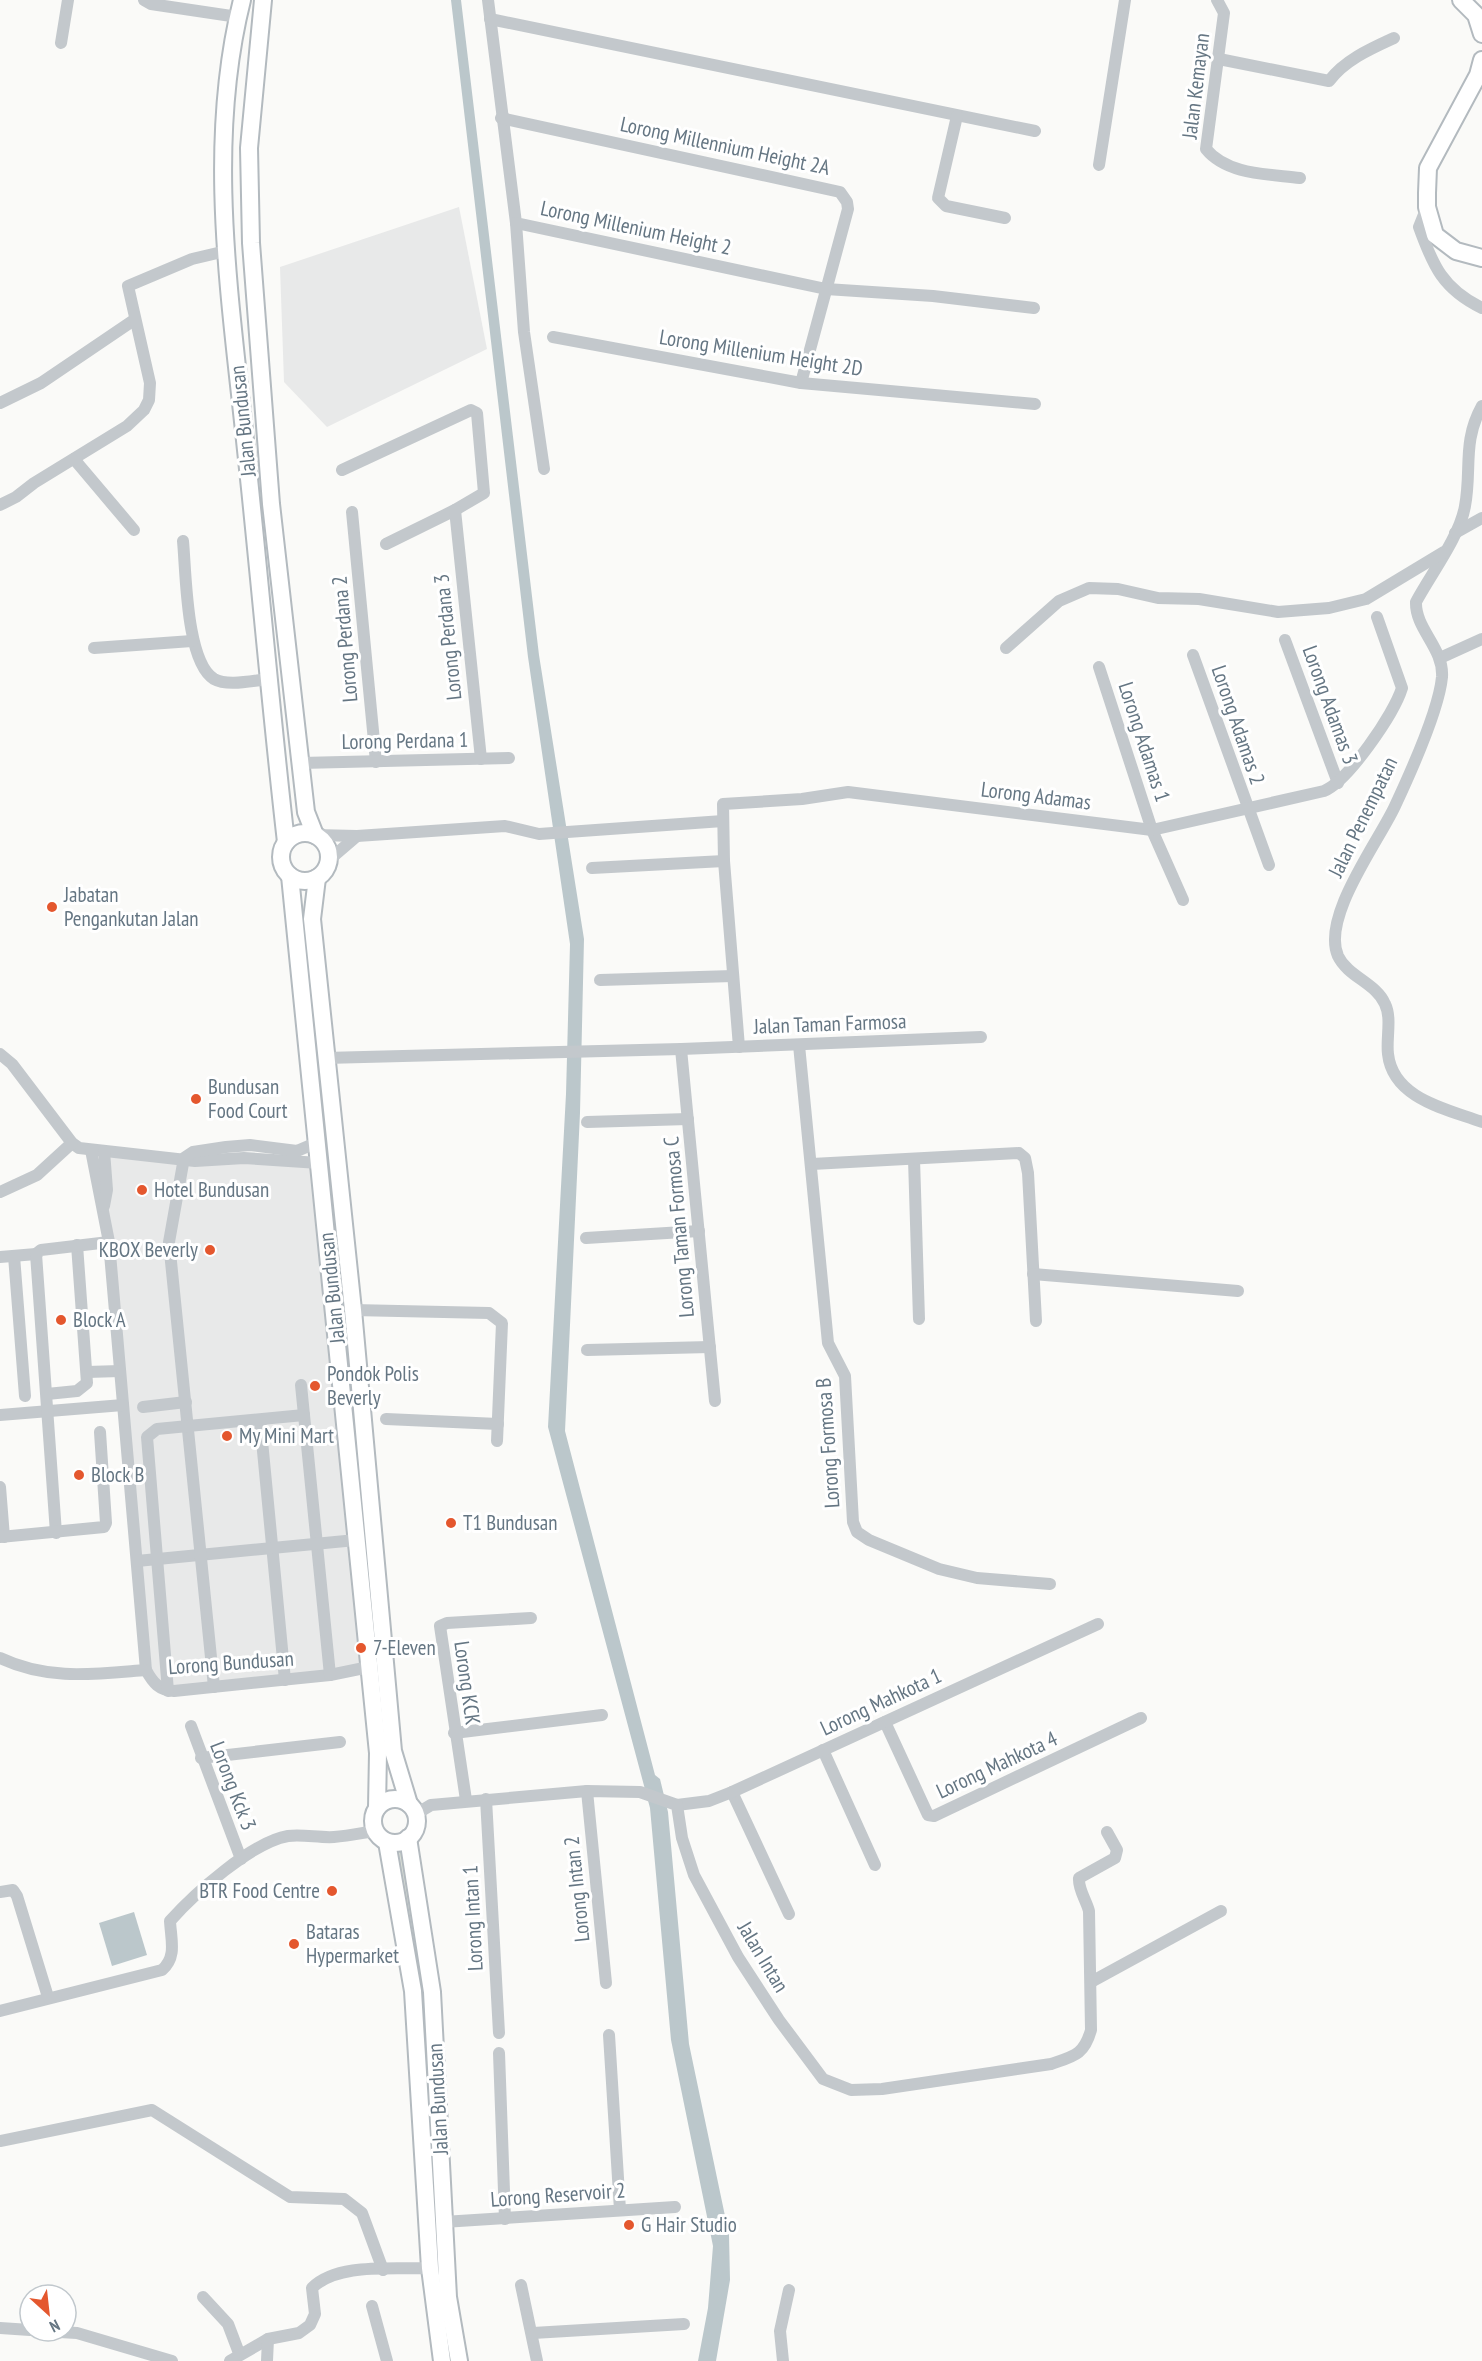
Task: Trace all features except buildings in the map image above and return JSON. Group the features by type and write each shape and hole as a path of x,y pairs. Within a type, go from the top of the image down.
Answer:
{"main road":[{"name":"Jalan Bundusan","path":"242,0 238,17 223,148 226,251 286,842 282,861 290,876 378,1754 377,1808"},
{"name":"Jalan Bundusan","path":"263,0 249,148 251,243 271,504 306,812 315,835 326,845 329,860 327,867 317,878 312,919 353,1310 393,1751 412,1809"},
{"path":"1464,0 1476,15 1482,33"},
{"path":"1482,60 1478,75 1428,168 1427,207 1435,235 1456,250 1482,258"},
{"path":"286,842 296,834 315,835"},
{"path":"290,876 303,881 317,878"},
{"path":"319,1163 326,1150 328,1086"},
{"path":"396,1799 412,1809 416,1827 402,1842 381,1836 373,1820 377,1808 388,1800 396,1799"},
{"name":"Jalan Bundusan","path":"381,1836 413,1991 430,2268 442,2361"},
{"name":"Jalan Bundusan","path":"408,1838 432,1992 448,2297 459,2361"}],"street":[{"path":"61,43 68,0"},
{"path":"144,0 151,4 238,17"},
{"name":"Lorong Millenium Height 2","path":"488,0 501,118 516,223 826,289 933,296 1034,308"},
{"path":"1099,165 1125,0"},
{"name":"Jalan Kemayan","path":"1217,0 1224,13 1206,149 1214,159 1238,169 1300,178"},
{"path":"490,18 1035,131"},
{"path":"1219,59 1329,81 1338,69 1354,58 1394,38"},
{"path":"957,116 938,198 946,207 1005,218"},
{"name":"Lorong Millennium Height 2A","path":"501,118 840,192 845,197 848,209 826,289"},
{"path":"1427,207 1419,227 1431,259 1446,285 1482,308"},
{"path":"516,223 524,332 544,469"},
{"path":"0,504 16,497 127,426 144,410 149,400 150,383 128,286 213,252 226,251"},
{"path":"801,383 826,289"},
{"path":"0,402 41,383 134,320"},
{"name":"Lorong Millenium Height 2D","path":"553,337 801,383 1035,404"},
{"path":"1482,406 1470,432 1466,507 1455,533 1416,602 1416,613 1440,658 1482,639"},
{"path":"342,470 471,410 478,416 485,487 479,497 386,544"},
{"path":"74,459 134,530"},
{"name":"Lorong Perdana 3","path":"455,510 481,759"},
{"name":"Lorong Perdana 2","path":"352,512 376,762"},
{"path":"1455,533 1482,519"},
{"path":"183,541 192,641 207,672 215,679 225,682 270,678"},
{"path":"1006,648 1059,601 1089,588 1118,589 1158,598 1200,599 1278,612 1329,608 1366,599 1445,551"},
{"path":"1338,783 1352,770 1402,688 1377,617"},
{"name":"Lorong Adamas 3","path":"1285,640 1338,783"},
{"path":"94,648 192,641"},
{"name":"Lorong Adamas 2","path":"1192,655 1269,865"},
{"name":"Jalan Penempatan","path":"1440,658 1442,676 1432,714 1395,807 1350,885 1341,913 1335,944 1338,956 1346,967 1379,993 1387,1007 1389,1060 1407,1091 1482,1122"},
{"name":"Lorong Adamas 1","path":"1099,667 1152,830 1183,900"},
{"name":"Lorong Perdana 1","path":"301,763 509,759"},
{"name":"Lorong Adamas","path":"723,821 723,804 802,799 848,792 1152,830 1324,791 1338,783"},
{"path":"315,835 357,836 505,826 539,834 723,821 724,861 739,1047"},
{"path":"329,860 357,836"},
{"path":"592,868 724,861"},
{"path":"600,980 733,976"},
{"name":"Jalan Taman Farmosa","path":"325,1058 588,1052 981,1037"},
{"name":"Lorong Formosa B","path":"799,1045 828,1343 845,1376 853,1522 857,1532 869,1540 939,1569 963,1576 1050,1584"},
{"name":"Lorong Taman Formosa C","path":"681,1049 715,1401"},
{"path":"0,1054 12,1064 72,1143 80,1148 195,1161 244,1158 319,1163"},
{"path":"587,1122 688,1119"},
{"path":"214,1687 169,1242 184,1158 193,1152 226,1147 250,1146 297,1150 318,1142"},
{"path":"0,1192 37,1175 72,1143"},
{"path":"98,1150 97,1191 104,1206 109,1242 147,1670"},
{"path":"812,1164 1019,1154 1025,1158 1036,1321"},
{"path":"914,1159 919,1319"},
{"path":"586,1238 699,1232"},
{"path":"0,1257 36,1254 41,1250 109,1242"},
{"path":"46,1394 78,1391 87,1383 77,1245"},
{"path":"36,1254 56,1533"},
{"path":"14,1256 25,1396"},
{"path":"1033,1274 1238,1291"},
{"path":"353,1310 489,1312 502,1323 497,1441"},
{"path":"587,1350 710,1347"},
{"path":"87,1372 120,1371"},
{"path":"301,1385 330,1675"},
{"path":"143,1407 186,1402"},
{"path":"0,1415 123,1405"},
{"path":"168,1691 147,1437 157,1429 304,1416"},
{"path":"386,1419 498,1424"},
{"path":"260,1420 285,1680"},
{"path":"0,1487 2,1537 100,1528 106,1523 100,1432"},
{"path":"137,1561 356,1540"},
{"name":"Lorong KCK","path":"466,1800 454,1732 440,1626 447,1623 531,1618"},
{"name":"Lorong Mahkota 1","path":"673,1803 694,1805 732,1792 1098,1624"},
{"name":"Lorong Bundusan","path":"0,1658 18,1667 54,1675 147,1670 153,1682 168,1691 330,1675 369,1667"},
{"path":"454,1732 602,1715"},
{"name":"Lorong Mahkota 4","path":"885,1722 928,1815 933,1816 1141,1718"},
{"name":"Lorong Kck 3","path":"190,1726 241,1859"},
{"path":"201,1758 340,1742"},
{"path":"823,1750 875,1865"},
{"path":"412,1809 466,1800 587,1791 640,1792 673,1803"},
{"name":"Lorong Intan 2","path":"587,1791 606,1983"},
{"path":"732,1792 789,1914"},
{"name":"Lorong Intan 1","path":"486,1799 499,2033"},
{"name":"Jalan Intan","path":"673,1803 688,1856 738,1957 767,2002 823,2079 851,2090 882,2089 1052,2064 1075,2056 1087,2045 1091,2030 1091,1982"},
{"path":"1107,1832 1118,1850 1115,1858 1079,1878 1079,1885 1086,1898 1089,1911 1091,1982 1221,1911"},
{"path":"0,2011 162,1970 170,1963 173,1955 170,1921 183,1907 241,1859 262,1845 288,1836 381,1836"},
{"path":"0,1892 13,1890 17,1896 48,1997"},
{"path":"609,2035 620,2211"},
{"path":"500,2053 505,2219"},
{"path":"0,2141 152,2110 290,2197 344,2199 356,2206 362,2213 383,2270"},
{"name":"Lorong Reservoir 2","path":"443,2222 675,2207"},
{"path":"202,2297 228,2324 235,2357 268,2339 299,2333 310,2325 315,2314 312,2288 322,2278 340,2271 430,2268"},
{"path":"521,2285 533,2332 537,2361"},
{"path":"783,2361 780,2331 789,2290"},
{"path":"372,2306 387,2361"},
{"path":"533,2332 684,2324"},
{"path":"0,2328 18,2329"},
{"path":"78,2333 171,2361"},
{"path":"267,2361 268,2339"}],"shaded area":[{"path":"451,0 461,0 539,655 584,939 580,1113 565,1431 655,1775 660,1779 668,1812 689,2044 729,2235 730,2280 716,2361 698,2361 708,2308 713,2246 671,2040 650,1808 548,1427 566,1094 570,944 528,657"},
{"path":"459,207 487,349 327,427 284,382 280,267"},
{"path":"99,1155 319,1163 369,1667 174,1691 153,1682"},
{"path":"405,1851 406,1880 423,2008 439,2273 452,2361 448,2361 392,1853"},
{"path":"134,1912 147,1955 112,1966 99,1923"}],"place":[{"name":"Jabatan Pengankutan Jalan","path":"52,907"},
{"name":"Bundusan Food Court","path":"196,1099"},
{"name":"Hotel Bundusan","path":"142,1190"},
{"name":"KBOX Beverly","path":"210,1250"},
{"name":"Block A","path":"61,1320"},
{"name":"Pondok Polis Beverly","path":"315,1386"},
{"name":"My Mini Mart","path":"227,1436"},
{"name":"Block B","path":"79,1475"},
{"name":"T1 Bundusan","path":"451,1523"},
{"name":"7-Eleven","path":"361,1648"},
{"name":"BTR Food Centre","path":"332,1891"},
{"name":"Bataras Hypermarket","path":"294,1944"},
{"name":"G Hair Studio","path":"629,2225"}]}
